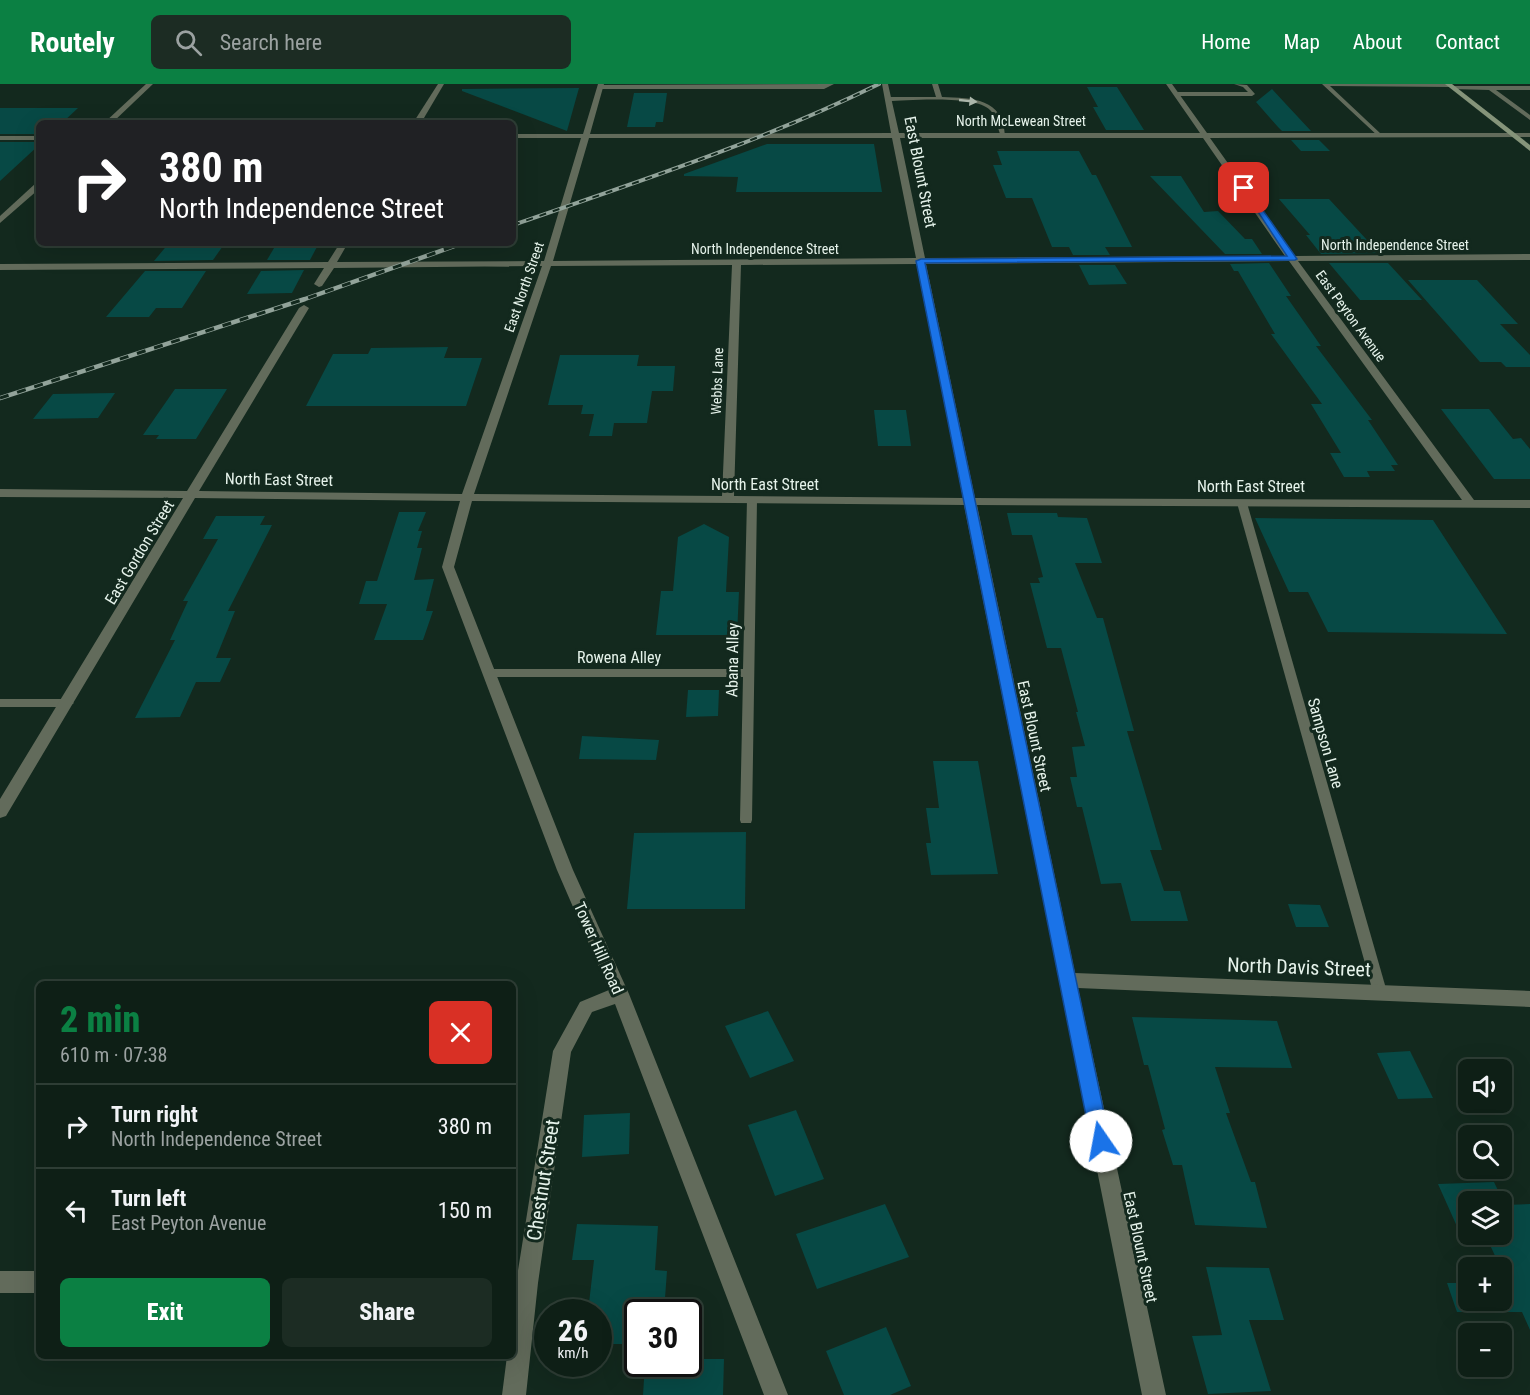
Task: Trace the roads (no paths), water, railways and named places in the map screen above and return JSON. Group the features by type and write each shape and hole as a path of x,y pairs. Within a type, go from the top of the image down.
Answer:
{"street":[{"path":"111,120 150,84"},
{"path":"419,120 441,84"},
{"name":"East Peyton Avenue","path":"1169,84 1292,259 1471,504"},
{"name":"East North Street","path":"467,498 548,263 601,86"},
{"path":"1450,86 1530,149"},
{"name":"East Blount Street","path":"887,91 969,502 1154,1395"},
{"name":"North McLewean Street","path":"516,136 1530,135"},
{"path":"0,138 36,138"},
{"path":"0,220 36,188"},
{"path":"319,284 342,246"},
{"name":"North Independence Street","path":"0,267 1530,257"},
{"name":"Webbs Lane","path":"728,500 737,262"},
{"name":"East Gordon Street","path":"0,812 68,703 304,308"},
{"name":"North East Street","path":"0,493 969,502 1530,504"},
{"name":"Tower Hill Road","path":"467,498 448,567 565,870 620,994 776,1395"},
{"name":"North Davis Street","path":"1067,980 1530,999"},
{"name":"Chestnut Street","path":"516,1358 520,1283 562,1051 586,1007 620,994"},
{"path":"0,1282 36,1282"},
{"name":"Chestnut Street","path":"514,1395 516,1359"}],"lane":[{"path":"601,86 824,87 831,84"},
{"path":"935,84 940,99"},
{"path":"1176,94 1252,94 1245,86 1237,84"},
{"path":"1326,84 1530,88 1524,84"},
{"path":"1326,84 1379,135"},
{"path":"1490,88 1530,118"},
{"path":"887,91 988,105 994,112 1003,135"},
{"name":"Abana Alley","path":"746,820 752,500"},
{"name":"Sampson Lane","path":"1242,503 1380,992"},
{"name":"Rowena Alley","path":"489,673 749,673"},
{"path":"0,703 68,703"}],"railway":[{"path":"516,224 744,143 879,84"},
{"path":"0,398 305,299 455,246"}]}
